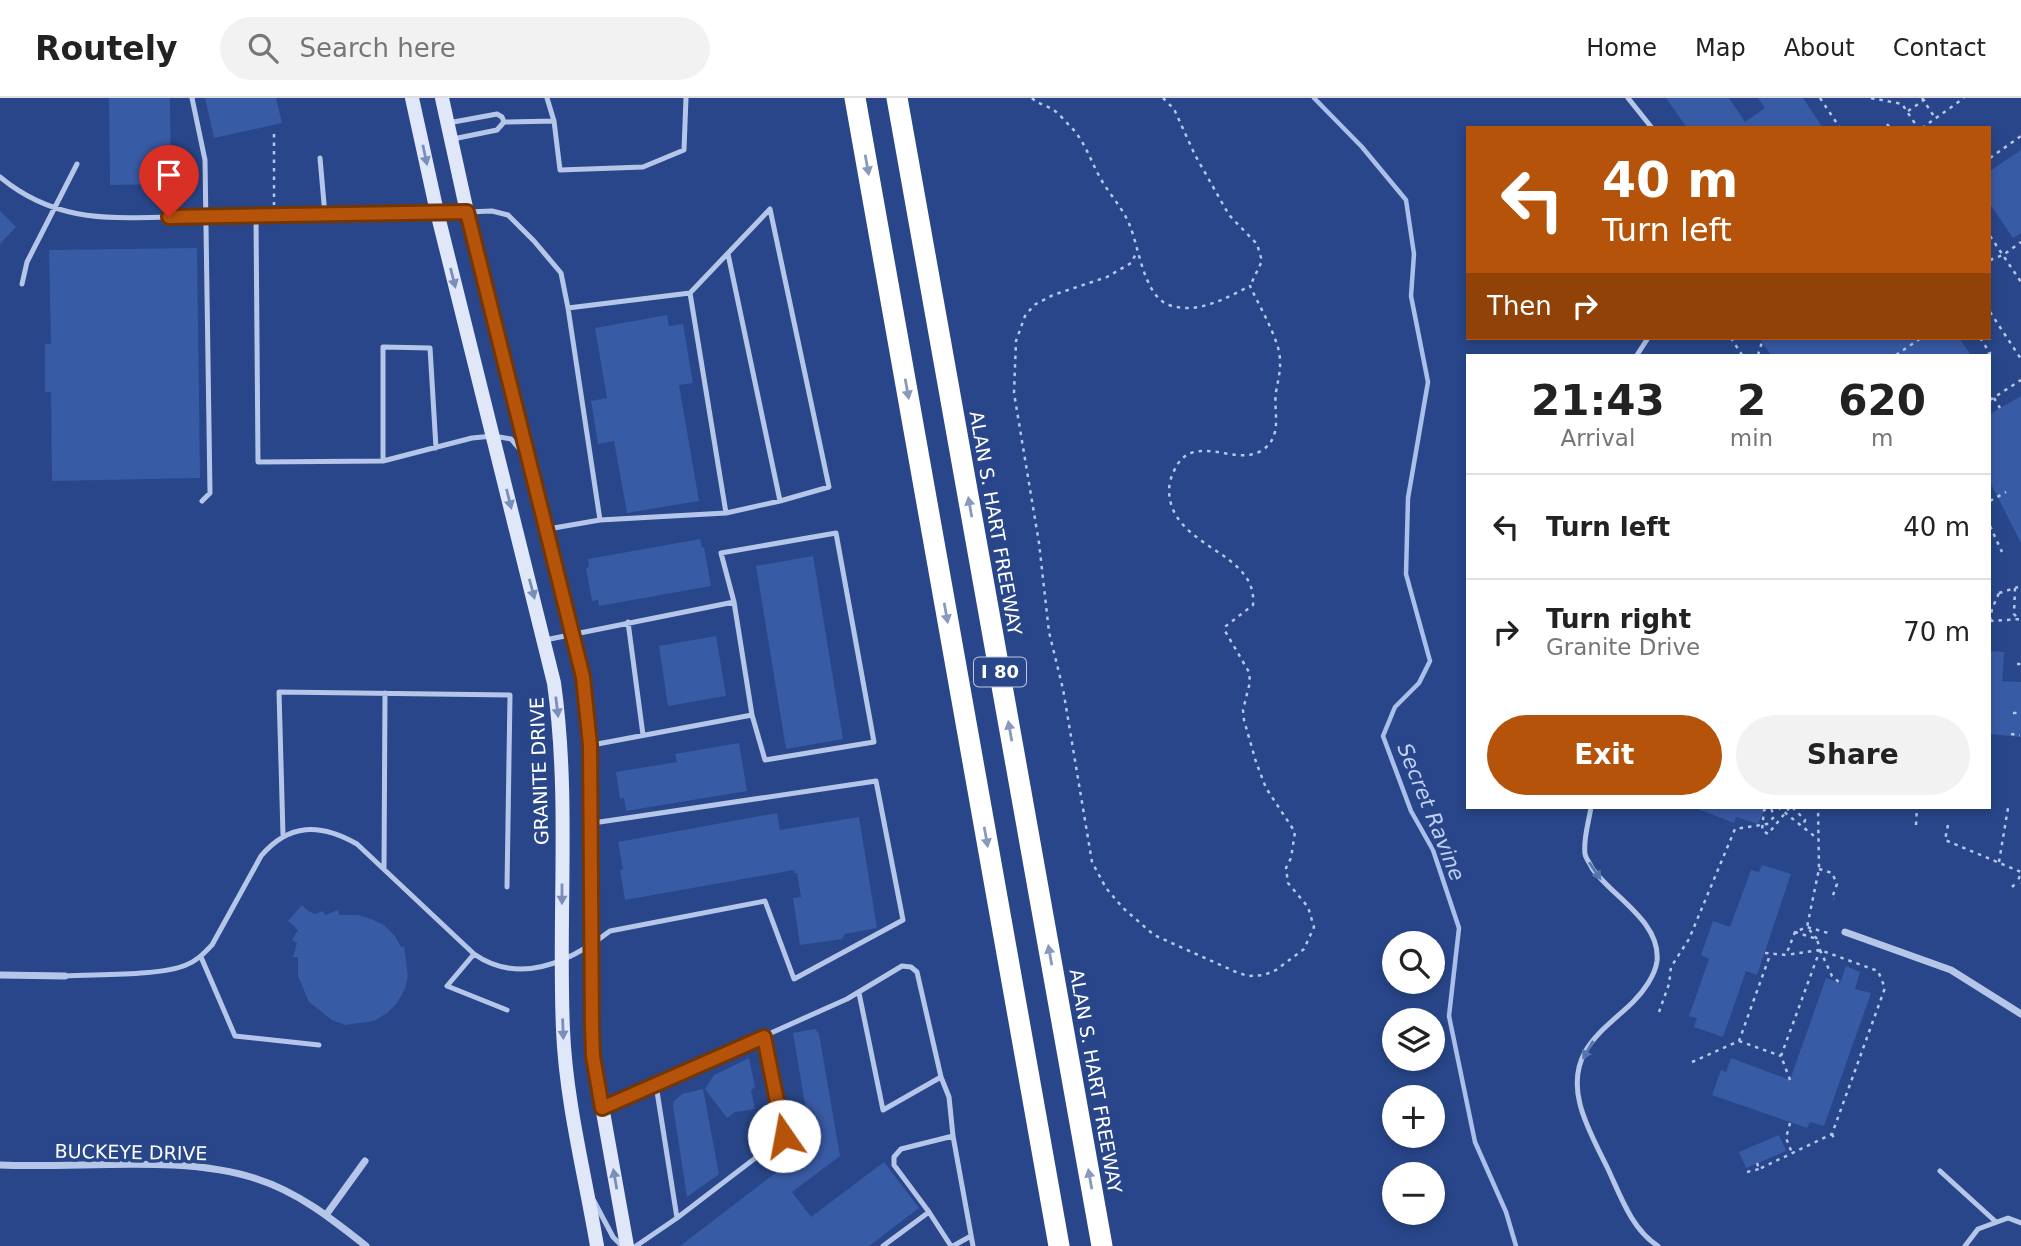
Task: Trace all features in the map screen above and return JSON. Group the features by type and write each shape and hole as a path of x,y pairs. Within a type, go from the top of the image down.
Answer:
{"highway":[{"name":"I 80","path":"855,98 1059,1246"},
{"name":"ALAN S. HART FREEWAY","path":"897,98 1102,1246"}],"street":[{"name":"GRANITE DRIVE","path":"412,98 437,212 554,683 561,746 565,1057 597,1246"},
{"path":"442,98 467,212 583,677 590,745 593,1056 624,1246"},
{"path":"206,217 467,212"},
{"path":"1845,932 1951,970 2021,1014"},
{"path":"0,975 65,976"},
{"path":"326,1215 365,1161"},
{"name":"BUCKEYE DRIVE","path":"0,1165 154,1166 224,1170 256,1178 277,1187 326,1215 366,1246"}],"lane":[{"path":"192,98 205,160 209,493 202,501"},
{"path":"547,98 554,121 561,170 643,167 684,150 686,98"},
{"path":"1628,98 1650,126"},
{"path":"447,123 497,114 504,122"},
{"path":"451,139 497,130 504,122 554,121"},
{"path":"320,158 325,215"},
{"path":"22,284 27,262 77,164"},
{"path":"0,177 35,202 79,216 206,217"},
{"path":"547,530 600,520 726,513 829,487 771,209 690,293 568,308"},
{"path":"467,212 492,211 508,215 561,273 600,520"},
{"path":"256,216 258,462 383,461 472,438 493,436 511,439 528,460"},
{"path":"728,254 780,501"},
{"path":"690,293 726,513"},
{"path":"383,461 383,347 430,348 436,448"},
{"path":"836,533 874,742 765,760 752,715 734,602 721,553 836,533"},
{"path":"545,640 734,602"},
{"path":"628,622 643,735"},
{"path":"284,835 279,692 510,695 507,887"},
{"path":"384,869 385,693"},
{"path":"590,745 752,715"},
{"path":"65,976 166,970 185,966 201,957 221,929 261,856 272,843 284,835 313,829 343,836 357,844 474,954 487,964 499,967 545,968 591,946 610,932 765,901 793,979 903,920 876,781 590,824"},
{"path":"1591,809 1585,856 1603,883 1636,912 1653,939 1657,962 1643,991 1596,1037 1585,1052 1578,1071 1576,1091 1595,1143 1627,1210 1640,1231 1658,1246"},
{"path":"474,954 447,986 507,1010"},
{"path":"201,957 236,1035 319,1045"},
{"path":"602,1108 859,993 902,966 911,967 917,972 941,1077 949,1097 953,1136 973,1246"},
{"path":"859,993 883,1110 941,1077"},
{"path":"636,1246 784,1136 764,1037"},
{"path":"656,1085 677,1218"},
{"path":"953,1136 901,1149 894,1157 894,1165 952,1246 971,1236"},
{"path":"1940,1171 1996,1222"},
{"path":"586,1185 613,1237 624,1246"},
{"path":"883,1246 929,1212"},
{"path":"1965,1246 1978,1229 2008,1218 2021,1223"}],"path":[{"path":"1032,98 1039,105 1053,110 1073,129 1087,148 1101,179 1127,218 1150,285 1161,301 1170,306 1193,308 1250,286 1262,261 1257,244 1229,215 1195,155 1174,109 1163,98"},
{"path":"1820,98 1839,126"},
{"path":"1871,98 1902,104 1919,126"},
{"path":"1923,126 1964,98"},
{"path":"1908,111 1924,99 1935,118"},
{"path":"274,134 274,216"},
{"path":"1991,157 2021,136"},
{"path":"1991,237 2021,282"},
{"path":"1991,260 2021,242"},
{"path":"1137,252 1130,263 1107,277 1053,295 1034,305 1025,316 1016,341 1014,393 1038,542 1049,632 1063,689 1092,862 1105,888 1154,934 1248,976 1264,975 1294,958 1304,949 1314,927 1308,907 1288,883 1286,868 1292,858 1295,832 1266,788 1256,762 1243,710 1250,682 1249,672 1226,631 1226,626 1253,605 1254,594 1246,576 1234,562 1206,546 1183,525 1174,511 1169,489 1178,463 1187,455 1201,450 1249,455 1261,450 1275,431 1278,418 1276,392 1280,376 1278,346 1250,286"},
{"path":"1991,314 2021,359"},
{"path":"1898,354 1919,340"},
{"path":"1981,340 1990,353 1988,354"},
{"path":"1758,354 1762,342"},
{"path":"2000,408 1992,399 2021,380"},
{"path":"1991,500 2006,492"},
{"path":"1991,528 2002,552"},
{"path":"1991,609 1997,592 2017,587 2014,614 2020,619"},
{"path":"1991,621 2020,619"},
{"path":"2013,713 2021,713"},
{"path":"2011,734 2021,735"},
{"path":"1999,862 2008,808"},
{"path":"1767,809 1764,810 1762,830 1768,834 1789,809"},
{"path":"1659,1012 1669,984 1671,967 1689,939 1735,829 1767,824 1774,817 1774,809"},
{"path":"1778,809 1819,840"},
{"path":"1794,809 1805,820 1803,826"},
{"path":"1807,927 1819,869 1818,809"},
{"path":"1916,825 1917,809"},
{"path":"1942,846 1948,825"},
{"path":"1945,840 2021,872 2020,882 2012,887"},
{"path":"1819,869 1832,873 1837,884 1832,898 1835,899"},
{"path":"1807,927 1817,939 1832,976 1840,983"},
{"path":"1786,955 1796,932 1807,927 1828,933"},
{"path":"1796,932 1817,939"},
{"path":"1790,1080 1781,1056 1820,950"},
{"path":"1765,953 1786,955 1820,950 1878,971 1885,988 1832,1134 1835,1141"},
{"path":"1739,1041 1770,955"},
{"path":"1692,1062 1739,1041 1781,1056"},
{"path":"1790,1123 1786,1138 1792,1153"},
{"path":"1747,1172 1759,1169 1832,1134"},
{"path":"1756,1163 1759,1169"}],"building":[{"path":"109,98 170,98 171,184 110,185"},
{"path":"205,98 276,98 282,123 214,138"},
{"path":"1666,98 1729,98 1745,122 1765,108 1758,98 1803,98 1822,126 1686,126"},
{"path":"2021,150 2021,233 2013,238 1991,205 1991,170"},
{"path":"0,211 16,227 0,244"},
{"path":"197,248 200,478 52,481 51,392 45,392 45,344 51,344 49,250"},
{"path":"667,315 669,326 683,324 693,383 679,385 699,501 627,513 614,441 598,444 591,401 607,398 595,328"},
{"path":"1760,340 1960,340 1970,354 1770,354"},
{"path":"2021,396 2021,543 1991,484 1991,413"},
{"path":"700,539 711,586 599,606 598,600 592,601 586,568 589,567 588,559"},
{"path":"813,556 843,739 786,749 756,566"},
{"path":"716,636 726,696 668,706 659,646"},
{"path":"1991,651 2004,652 2002,681 2021,682 2021,737 1991,734"},
{"path":"739,743 747,791 626,811 624,798 620,799 616,772 677,762 675,754"},
{"path":"1698,809 1765,809 1758,824 1736,817 1734,823"},
{"path":"777,813 780,830 859,817 877,928 845,934 842,939 800,945 793,898 801,897 797,873 794,873 794,870 625,900 618,842"},
{"path":"1762,865 1791,874 1757,975 1746,971 1723,1037 1694,1027 1697,1018 1689,1016 1709,959 1701,955 1713,921 1730,927 1751,870 1759,872"},
{"path":"302,905 315,914 323,911 325,915 338,910 339,915 358,915 371,919 384,925 401,947 404,946 408,976 405,989 387,1013 374,1021 345,1025 332,1020 309,1002 298,976 298,957 293,957 297,943 292,940 298,930 288,921"},
{"path":"1846,966 1860,972 1855,989 1871,993 1824,1126 1810,1122 1807,1128 1712,1095 1721,1070 1726,1072 1731,1058 1790,1080 1826,978 1840,983"},
{"path":"815,1029 819,1034 840,1156 792,1192 811,1217 884,1162 919,1208 869,1246 680,1246 812,1145 793,1033"},
{"path":"749,1058 755,1087 751,1090 755,1109 735,1112 727,1118 705,1089 714,1075"},
{"path":"703,1089 719,1174 687,1197 673,1106 674,1101 682,1094"},
{"path":"1779,1135 1786,1151 1746,1168 1739,1152"}],"waterway":[{"name":"Secret Ravine","path":"1314,98 1362,147 1406,200 1414,254 1411,296 1428,382 1408,498 1406,574 1430,661 1419,683 1395,707 1383,736 1411,811 1433,850 1459,928 1449,1016 1475,1142 1506,1212 1516,1246"}],"route":[{"path":"169,217 467,212 583,677 590,745 593,1056 602,1108 764,1037 784,1136"}]}
